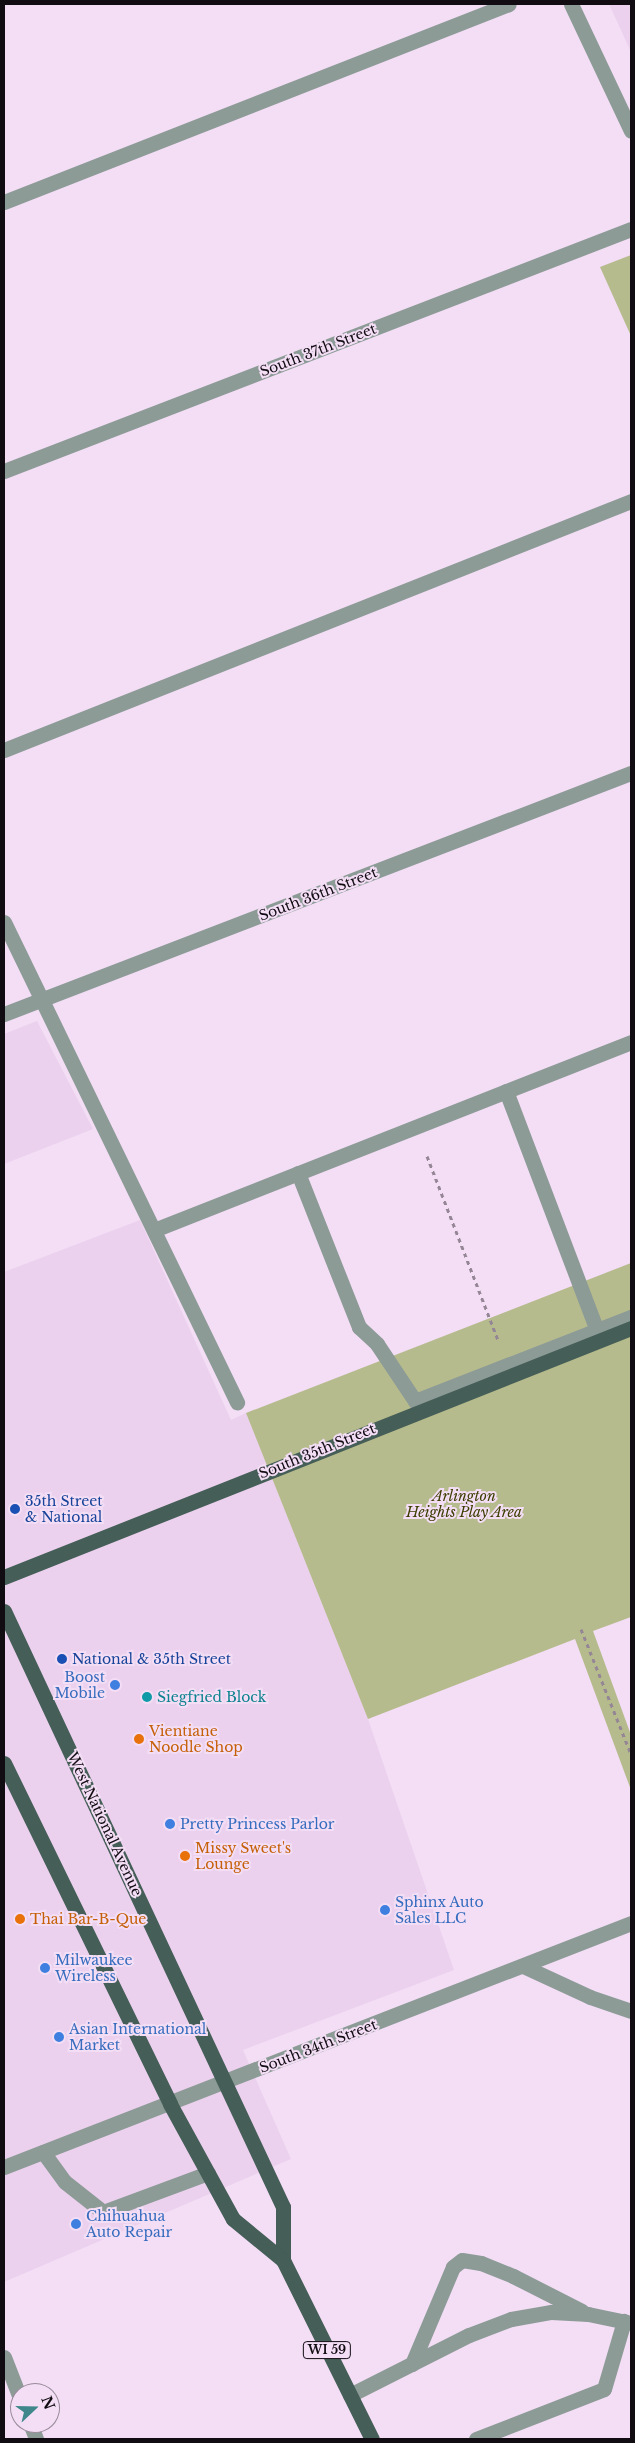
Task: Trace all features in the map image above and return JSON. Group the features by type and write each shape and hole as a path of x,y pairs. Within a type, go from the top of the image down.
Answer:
{"main road":[{"name":"South 35th Street","path":"4,1577 631,1328"},
{"name":"West National Avenue","path":"4,1612 283,2207 283,2260"},
{"name":"West National Avenue","path":"4,1763 170,2104 233,2219 283,2260 372,2439"}],"street":[{"path":"4,202 509,4"},
{"path":"571,4 631,131"},
{"name":"South 37th Street","path":"4,471 631,229"},
{"path":"4,750 631,501"},
{"name":"South 36th Street","path":"4,1014 631,773"},
{"path":"4,922 237,1402"},
{"path":"154,1230 631,1042"},
{"path":"506,1091 597,1330"},
{"path":"298,1173 359,1327 377,1344 415,1401 631,1317"},
{"name":"South 34th Street","path":"4,2167 631,1923"},
{"path":"523,1966 590,1998 631,2011"},
{"path":"43,2152 65,2182 103,2212 208,2173"},
{"path":"412,2364 453,2267 462,2260 481,2263 513,2276 588,2314"},
{"path":"350,2395 469,2335 511,2319 551,2312 588,2314 628,2322 604,2389 476,2439"},
{"path":"4,2357 14,2383"}],"path":[{"path":"427,1156 497,1340 506,1336"},
{"path":"582,1629 631,1754"}],"shaded area":[{"path":"609,4 631,4 631,52"},
{"path":"37,1021 93,1129 4,1164 4,1034"},
{"path":"140,1220 231,1420 246,1413 368,1719 454,1970 243,2050 291,2159 4,2282 4,1272"}],"green space":[{"path":"631,255 631,336 600,267"},
{"name":"Arlington Heights Play Area","path":"631,1263 631,1617 593,1631 631,1735 631,1790 575,1639 368,1719 246,1413"}],"place":[{"name":"35th Street & National","path":"15,1509"},
{"name":"National & 35th Street","path":"62,1659"},
{"name":"Boost Mobile","path":"115,1685"},
{"name":"Siegfried Block","path":"147,1697"},
{"name":"Vientiane Noodle Shop","path":"139,1739"},
{"name":"Pretty Princess Parlor","path":"170,1824"},
{"name":"Missy Sweet's Lounge","path":"185,1856"},
{"name":"Sphinx Auto Sales LLC","path":"385,1910"},
{"name":"Thai Bar-B-Que","path":"20,1919"},
{"name":"Milwaukee Wireless","path":"45,1968"},
{"name":"Asian International Market","path":"59,2037"},
{"name":"Chihuahua Auto Repair","path":"76,2224"}]}
